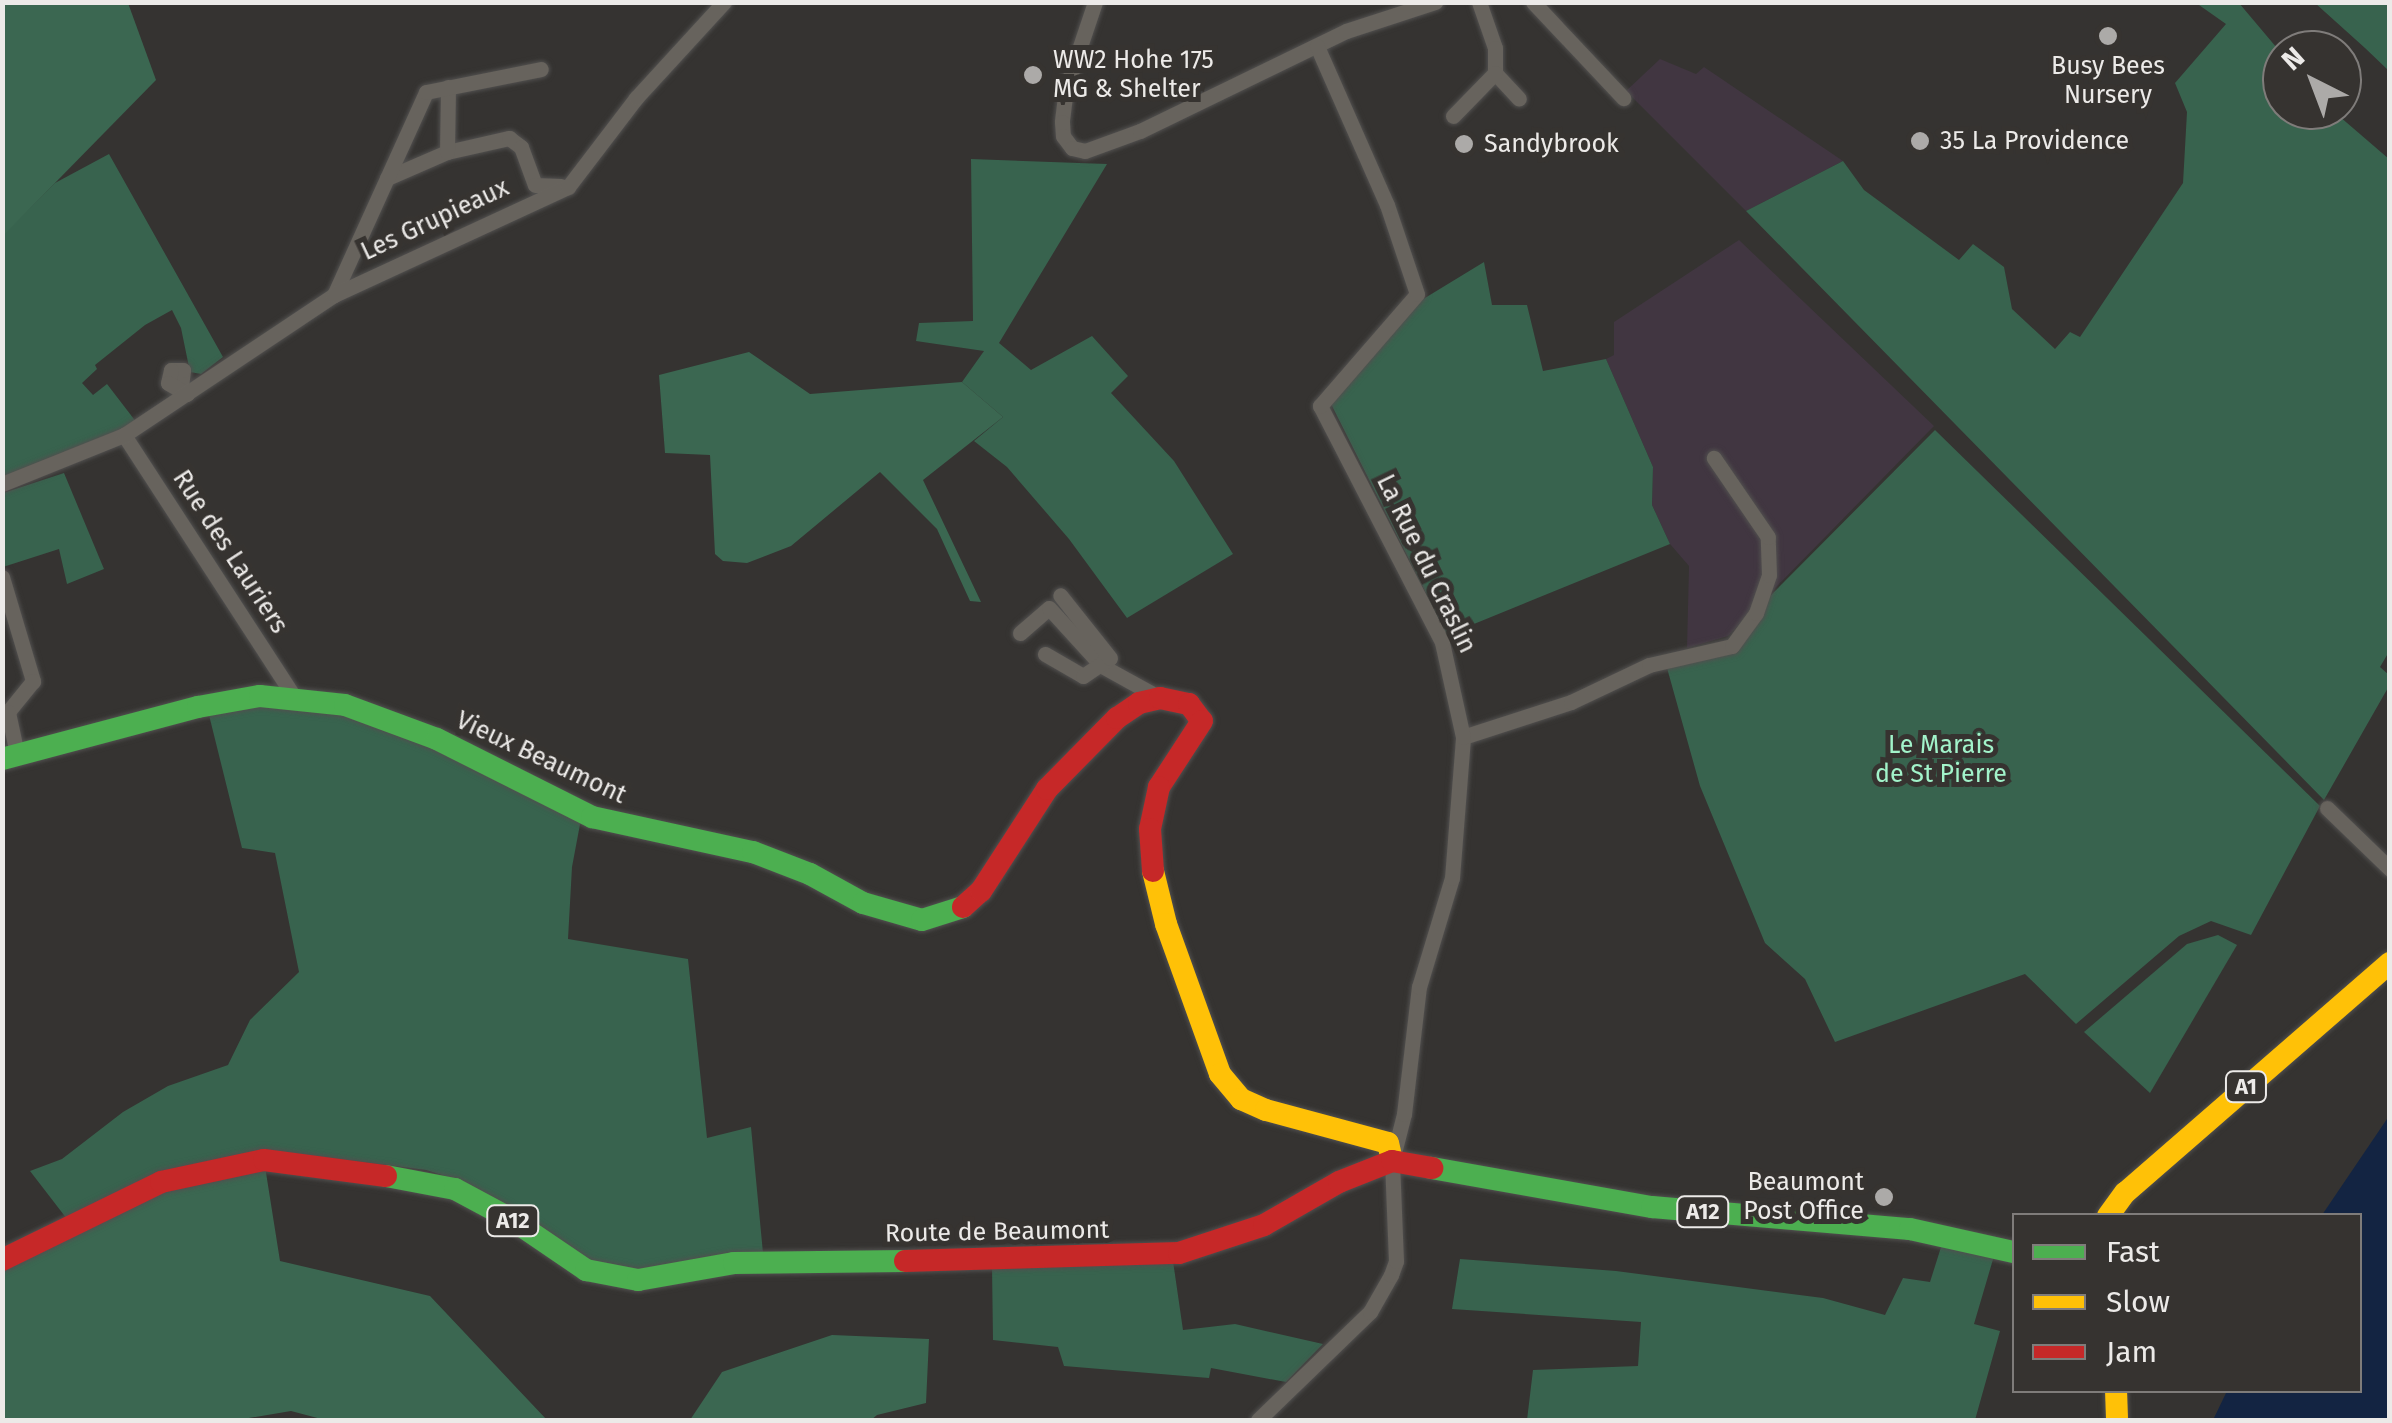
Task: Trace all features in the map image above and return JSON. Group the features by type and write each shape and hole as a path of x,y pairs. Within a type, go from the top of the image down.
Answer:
{"main road":[{"name":"Vieux Beaumont","path":"10,756 198,706 260,696 294,696 345,705 428,735 592,817 753,852 810,874 863,903 922,920 962,908 981,892 1047,789 1072,761 1117,718 1139,703 1160,698"},
{"path":"1160,698 1189,704 1202,720 1159,787 1150,829 1153,870 1166,924 1220,1074 1241,1099 1266,1110 1388,1142 1392,1160"},
{"name":"A1","path":"2110,1213 2125,1193 2390,963"},
{"name":"Route de Beaumont","path":"2,1260 161,1182 264,1160 321,1164 455,1189 511,1219 548,1249 586,1270 638,1280 734,1263 1063,1260 1179,1253 1264,1225 1338,1182 1392,1160"},
{"name":"A12","path":"1392,1160 1652,1207 1910,1229 2012,1252"},
{"path":"2116,1393 2117,1420"}],"street":[{"name":"Les Grupieaux","path":"2,484 124,434 184,390 334,294 568,187 636,98 724,2"},
{"path":"1095,2 1066,88 1062,122 1063,136 1072,148 1085,152 1140,131 1346,30 1435,2"},
{"path":"1479,2 1495,48 1495,73 1519,98"},
{"path":"1533,2 1624,98"},
{"name":"La Rue du Craslin","path":"1258,1420 1370,1312 1396,1261 1392,1160 1404,1114 1419,987 1452,878 1463,737 1442,642 1320,406 1417,294 1387,205 1316,46"},
{"path":"334,294 426,92 541,69"},
{"path":"1453,116 1495,73"},
{"path":"447,152 448,87"},
{"path":"387,178 447,152 509,138 521,148 534,186 568,187"},
{"name":"Rue des Lauriers","path":"124,434 294,696"},
{"path":"1463,737 1571,702 1650,666 1732,646 1756,613 1769,574 1768,537 1714,458"},
{"path":"2,577 33,681 8,712 10,756"},
{"path":"1044,654 1083,676 1110,658 1060,595"},
{"path":"1020,633 1048,608 1102,666 1160,698"},
{"path":"2327,808 2390,869"}],"shaded area":[{"path":"1660,59 1696,74 1704,67 1843,161 1746,211 1626,91"},
{"path":"1739,240 1934,426 1728,636 1687,648 1689,566 1670,544 1652,505 1653,467 1606,359 1614,355 1614,322"}],"green space":[{"path":"3,2 128,3 156,80 3,236"},
{"path":"2239,3 2262,30 2262,130 2355,130 2389,159 2390,650 2380,667 2389,675 2389,686 2324,800 1746,211 1843,161 1864,190 1959,260 1973,244 2004,267 2012,309 2055,349 2070,332 2080,337 2183,183 2187,112 2175,83 2226,24 2199,5"},
{"path":"2315,3 2389,3 2389,71 2362,45 2362,30 2345,30"},
{"path":"109,154 223,357 201,374 190,372 181,328 172,310 145,325 95,365 97,369 82,383 93,395 107,384 137,423 3,484 2,236 55,183"},
{"path":"971,159 1107,164 999,343 1031,370 1092,336 1128,376 1111,393 1174,461 1233,554 1127,618 1069,539 1007,467 974,441 1003,417 962,382 984,351 916,341 919,323 973,321"},
{"path":"1484,262 1492,305 1527,305 1543,371 1606,359 1653,467 1652,505 1670,544 1447,635 1331,404 1420,301"},
{"path":"749,352 810,394 962,382 1003,417 923,480 981,602 970,601 937,529 880,472 791,546 747,563 723,561 715,554 710,455 665,453 659,375"},
{"name":"Le Marais de St Pierre","path":"1935,430 2320,806 2251,935 2211,921 2179,936 2076,1024 2025,974 1835,1042 1805,979 1765,943 1700,786 1667,668 1738,651 1771,595"},
{"path":"64,473 104,569 67,584 59,549 3,567 3,493"},
{"path":"293,701 390,728 581,819 572,867 568,939 688,959 707,1138 751,1127 763,1253 641,1272 580,1259 455,1179 426,1170 284,1152 67,1219 30,1171 62,1159 123,1112 168,1086 228,1065 250,1020 299,972 275,853 242,848 208,711"},
{"path":"2218,935 2237,945 2150,1093 2084,1032 2187,944"},
{"path":"264,1160 280,1261 430,1296 547,1420 325,1420 291,1411 237,1420 3,1420 3,1260 161,1182"},
{"path":"1942,1244 1994,1256 1974,1324 2000,1331 1975,1420 1527,1420 1533,1370 1638,1366 1641,1322 1452,1309 1460,1259 1616,1271 1823,1298 1885,1315 1903,1278 1930,1282"},
{"path":"1173,1261 1183,1330 1235,1324 1323,1344 1286,1382 1211,1368 1209,1378 1064,1366 1058,1347 993,1340 992,1267"},
{"path":"832,1335 929,1339 926,1403 877,1415 871,1420 690,1420 722,1372"}],"water":[{"path":"2389,1116 2389,1420 2213,1420 2226,1393 2362,1393 2362,1213 2323,1213"}],"traffic: fast":[{"path":"2,759 198,707 260,696 345,705 437,739 592,817 753,852 810,874 863,903 922,920 963,907"},
{"path":"1432,1168 1652,1207 1910,1229 2012,1252"},
{"path":"386,1176 455,1189 511,1219 586,1270 638,1280 734,1263 905,1261"}],"traffic: slow":[{"path":"1153,871 1166,924 1220,1074 1241,1099 1266,1110 1388,1143 1392,1161"},
{"path":"2110,1213 2125,1193 2390,963"},
{"path":"2116,1393 2117,1420"}],"traffic: jam":[{"path":"963,907 981,891 1047,789 1117,718 1139,703 1160,698 1189,704 1202,721 1159,787 1150,829 1153,871"},
{"path":"2,1260 161,1182 264,1160 386,1176"},
{"path":"905,1261 1179,1253 1264,1225 1339,1182 1392,1161 1432,1168"}],"place":[{"name":"Busy Bees Nursery","path":"2108,36"},
{"name":"WW2 Hohe 175 MG & Shelter","path":"1033,75"},
{"name":"35 La Providence","path":"1920,141"},
{"name":"Sandybrook","path":"1464,144"},
{"name":"Beaumont Post Office","path":"1884,1197"}]}
